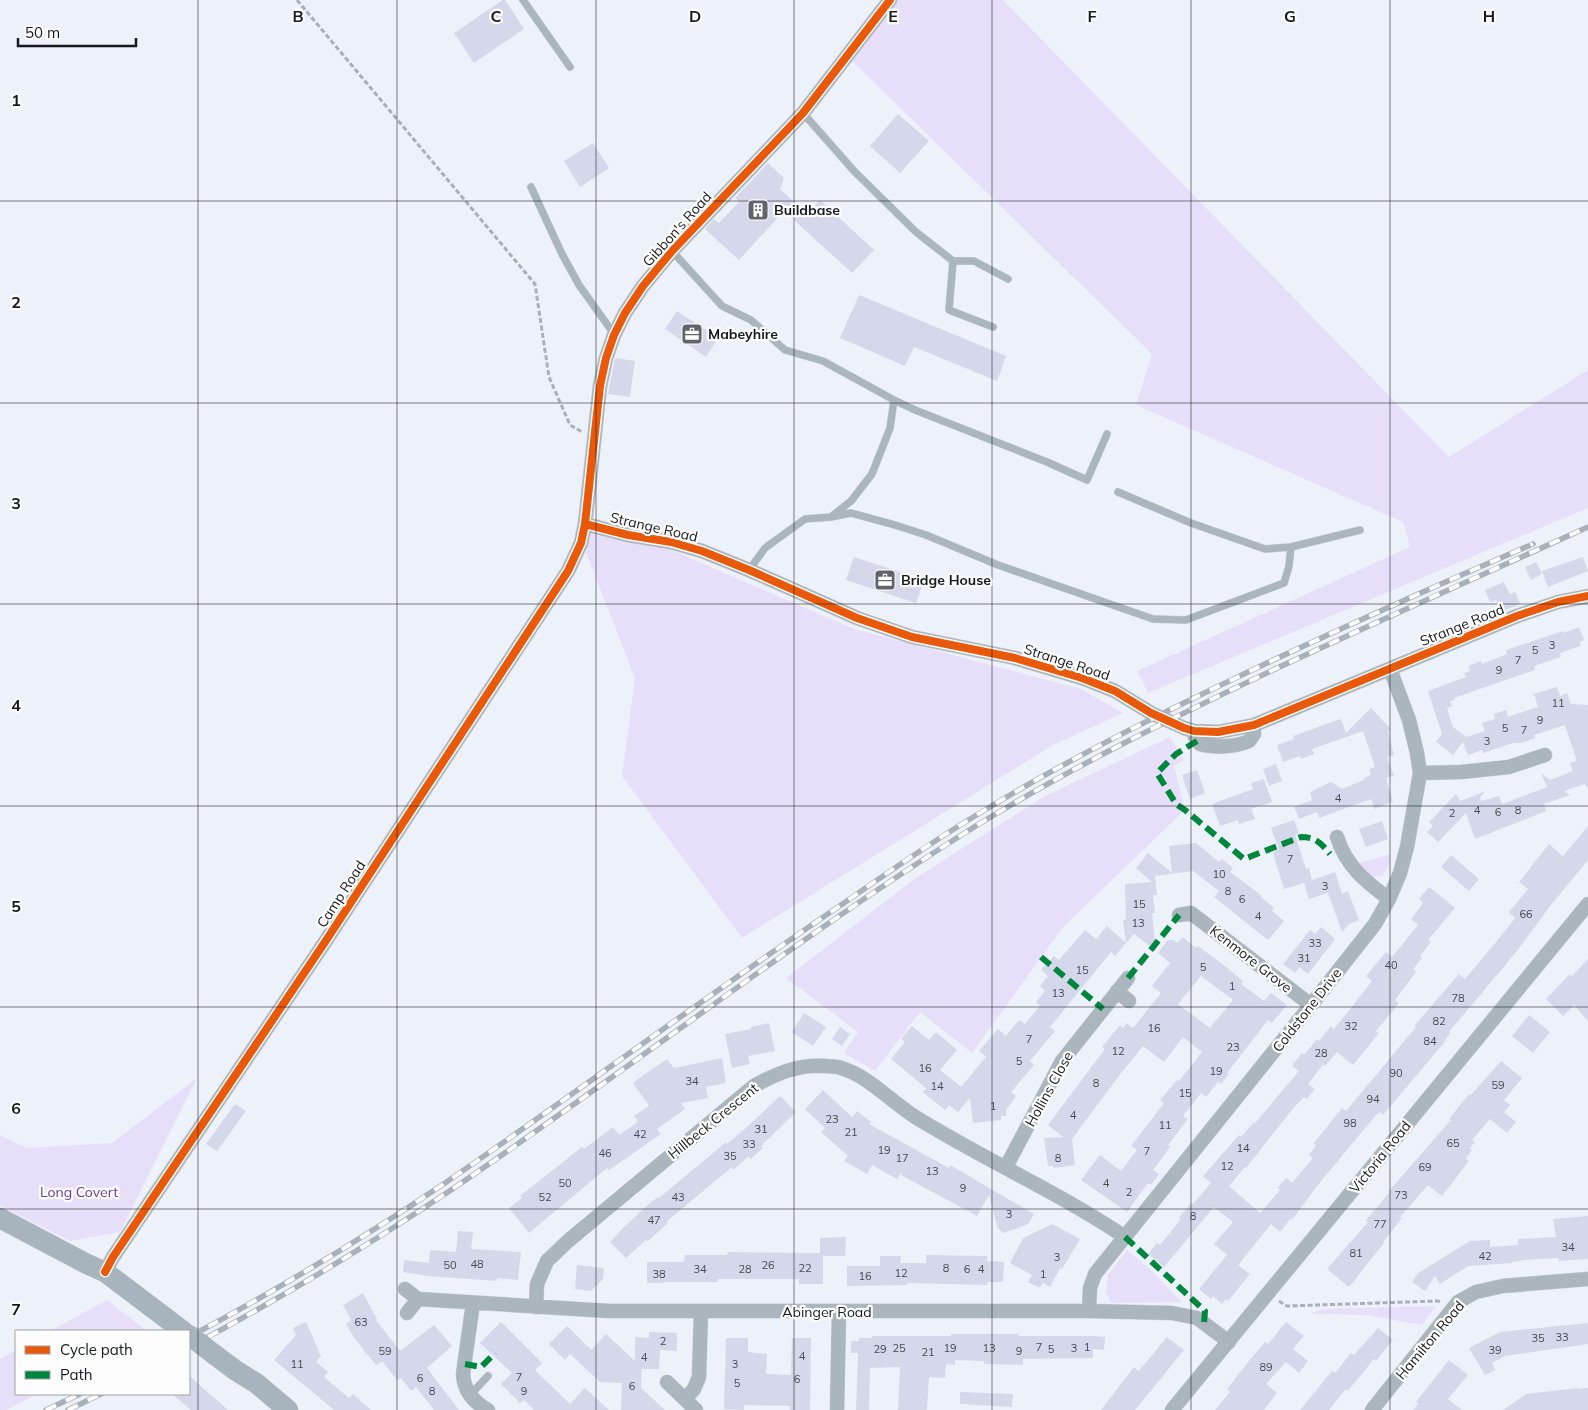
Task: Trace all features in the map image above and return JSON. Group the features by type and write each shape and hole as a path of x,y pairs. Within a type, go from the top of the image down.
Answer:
{"street":[{"name":"Gibbon's Road","path":"585,524 600,386 606,358 614,335 625,313 643,286 672,251 803,112 890,0"},
{"name":"Strange Road","path":"585,524 628,535 671,542 702,551 857,618 912,636 1015,658 1082,678 1115,691 1174,724 1194,731 1218,732 1254,725 1517,616 1558,602 1588,596"},
{"name":"Camp Road","path":"105,1272 119,1248 325,942 568,571 581,543 585,524"},
{"name":"Coldstone Drive","path":"1089,1311 1089,1296 1095,1274 1375,924 1390,899 1407,847 1420,773 1410,720 1390,668"},
{"path":"1420,773 1518,770 1545,755"},
{"path":"1336,847 1363,879 1390,899"},
{"name":"Victoria Road","path":"1172,1410 1583,922 1588,904"},
{"name":"Kenmore Grove","path":"1187,910 1311,1005"},
{"name":"Hollins Close","path":"1006,1168 1062,1061 1128,978"},
{"path":"1117,991 1129,1001"},
{"name":"Hillbeck Crescent","path":"536,1307 537,1284 547,1261 568,1241 754,1086 775,1074 797,1067 841,1067 868,1081 915,1117 1095,1217 1125,1237"},
{"path":"0,1218 105,1272 182,1330"},
{"name":"Hamilton Road","path":"1372,1410 1458,1302 1476,1292 1502,1286 1588,1279"},
{"path":"405,1289 418,1299 407,1313"},
{"name":"Abinger Road","path":"418,1299 609,1311 1089,1311 1172,1313 1190,1316 1204,1323 1229,1342"},
{"path":"473,1303 463,1374 464,1384 470,1395 488,1410"},
{"path":"685,1399 694,1389 699,1377 701,1311"},
{"path":"838,1410 839,1312"},
{"path":"190,1336 235,1370 256,1383 281,1408"},
{"path":"667,1382 696,1410"}],"lane":[{"path":"523,0 570,67"},
{"path":"803,112 854,171 916,232 953,261 974,260 1008,279"},
{"path":"531,187 562,254 580,286 614,335"},
{"path":"672,251 722,306 751,320 785,350 823,361 915,410 1048,462 1087,480 1107,434"},
{"path":"953,261 949,310 993,327"},
{"path":"831,517 851,501 872,474 890,428 894,400"},
{"path":"1118,492 1191,523 1265,550 1290,547 1360,530"},
{"path":"749,570 765,548 805,518 831,517 850,513 926,535 998,565 1152,619 1186,620 1284,582 1289,566 1290,547"},
{"path":"470,1395 488,1376"}],"path":[{"path":"297,0 534,284 549,377 570,425 594,438"},
{"path":"1268,1294 1287,1306 1438,1301 1453,1309"}],"green space":[{"path":"890,0 1003,0 1449,457 1588,370 1588,508 1148,693 1137,671 1410,547 1403,522 1136,405 1152,354 847,56"},
{"path":"578,532 667,548 854,629 1081,689 1123,713 1053,745 742,938 622,776 635,678"},
{"path":"1170,737 1184,760 1174,766 1185,810 1063,927 972,1053 920,1012 875,1071 844,1053 858,1032 786,978 917,877 1045,796"},
{"path":"1391,854 1390,863 1382,876 1366,877 1356,864"},
{"name":"Long Covert","path":"197,1078 120,1232 70,1241 0,1205 0,1135 27,1148 112,1143"},
{"path":"1127,1250 1152,1271 1182,1302 1111,1303 1106,1292 1108,1275"},
{"path":"107,1300 146,1330 52,1330"},
{"path":"1436,1306 1422,1325 1367,1315 1310,1314 1323,1309"},
{"path":"15,1351 15,1395 35,1395 6,1410 0,1410 0,1359"}],"building":[{"path":"505,0 524,29 474,63 454,33"},
{"path":"898,114 929,141 900,173 870,146"},
{"path":"593,143 609,168 580,187 564,161"},
{"path":"768,163 784,178 780,189 807,214 820,200 874,250 852,273 784,211 739,260 705,229 714,219 719,223 739,202 735,198"},
{"path":"859,295 1006,356 997,381 914,347 905,366 840,338"},
{"name":"Mabeyhire","path":"677,311 718,338 706,357 665,329"},
{"path":"615,358 635,361 630,397 608,394"},
{"name":"Bridge House","path":"854,557 924,580 916,603 846,580"},
{"path":"1583,557 1588,571 1548,587 1542,571"},
{"path":"1536,562 1542,574 1531,580 1525,567"},
{"path":"1504,582 1510,594 1515,592 1520,604 1501,612 1496,600 1490,602 1485,590"},
{"path":"1579,627 1584,640 1580,642 1581,646 1560,653 1561,657 1534,666 1535,670 1454,698 1455,700 1450,701 1452,706 1447,708 1453,727 1466,737 1485,731 1482,723 1495,719 1494,714 1506,710 1508,717 1538,707 1534,694 1557,687 1560,696 1567,693 1571,704 1588,705 1588,786 1586,787 1585,784 1564,791 1570,795 1544,804 1546,811 1475,839 1466,813 1438,842 1427,832 1433,826 1429,822 1456,794 1460,801 1486,791 1480,797 1481,801 1499,796 1502,804 1547,787 1541,773 1550,780 1573,771 1570,763 1577,761 1565,725 1534,735 1535,738 1521,743 1513,743 1483,753 1482,750 1468,755 1463,742 1453,755 1436,742 1442,734 1428,691 1466,677 1464,673 1470,671 1468,666 1481,661 1482,664 1507,654 1506,650"},
{"path":"1371,708 1391,729 1388,732 1394,755 1387,757 1394,776 1386,778 1393,802 1374,809 1371,799 1319,818 1317,812 1299,819 1294,807 1312,800 1310,792 1331,782 1342,789 1364,780 1364,778 1371,775 1369,769 1375,767 1363,731 1312,749 1314,754 1301,759 1300,756 1283,762 1277,745 1294,739 1293,736 1341,719 1346,733"},
{"path":"1276,764 1282,781 1269,786 1263,769"},
{"path":"1197,770 1205,793 1190,799 1182,775"},
{"path":"1264,779 1272,802 1251,809 1255,819 1239,824 1238,820 1220,826 1212,804 1253,789 1251,783"},
{"path":"1294,820 1299,834 1295,835 1306,869 1309,868 1312,880 1335,872 1342,894 1348,891 1359,920 1349,924 1342,932 1328,893 1309,899 1304,883 1284,889 1273,853 1279,849 1271,828"},
{"path":"1382,821 1388,839 1366,847 1359,829"},
{"path":"1588,826 1588,860 1517,951 1449,1032 1443,1044 1383,1115 1380,1112 1376,1115 1317,1186 1292,1220 1291,1218 1280,1232 1271,1224 1238,1265 1250,1274 1228,1301 1226,1299 1222,1304 1213,1296 1211,1299 1199,1289 1227,1255 1214,1244 1233,1222 1214,1207 1164,1267 1148,1254 1157,1243 1160,1245 1191,1203 1193,1204 1211,1183 1203,1176 1239,1135 1241,1137 1255,1123 1299,1071 1292,1066 1302,1053 1304,1055 1331,1026 1334,1029 1372,981 1366,976 1386,952 1392,957 1418,925 1411,919 1423,903 1419,899 1429,887 1455,908 1428,940 1431,942 1413,969 1416,972 1395,1000 1399,1003 1376,1031 1379,1033 1353,1065 1337,1052 1325,1066 1323,1065 1308,1084 1315,1089 1307,1099 1304,1097 1295,1106 1246,1168 1229,1186 1260,1213 1280,1190 1278,1188 1286,1178 1292,1183 1313,1158 1309,1155 1316,1146 1314,1143 1342,1108 1346,1111 1416,1027 1414,1026 1459,974 1465,979 1497,941 1515,918 1509,912 1528,889 1519,882 1549,844 1563,856"},
{"path":"1196,843 1219,862 1222,859 1233,868 1230,872 1262,896 1260,896 1274,908 1272,911 1284,921 1268,940 1214,897 1219,891 1193,871 1155,876 1157,895 1153,895 1155,913 1152,913 1156,951 1134,934 1115,956 1111,952 1050,1027 1055,1031 1030,1061 1034,1065 1011,1092 1016,1096 1006,1110 1006,1116 1001,1116 1001,1120 973,1123 970,1098 958,1112 949,1105 945,1110 923,1092 926,1088 891,1059 905,1042 901,1039 912,1026 929,1040 936,1032 957,1050 940,1070 961,1087 986,1057 979,1051 998,1029 1006,1036 1019,1020 1025,1024 1040,1006 1036,1002 1045,991 1040,986 1048,976 1041,970 1054,956 1059,960 1085,930 1096,939 1107,926 1126,943 1123,920 1126,919 1125,884 1152,882 1136,868 1148,853 1172,873 1169,846"},
{"path":"1451,855 1479,879 1469,891 1441,867"},
{"path":"1321,927 1335,939 1308,974 1299,967 1295,973 1283,964 1310,930 1315,934"},
{"path":"1183,937 1196,948 1198,946 1226,967 1243,981 1241,984 1264,1001 1271,993 1287,1005 1272,1023 1268,1020 1227,1073 1229,1074 1221,1084 1218,1082 1206,1097 1201,1093 1183,1116 1188,1119 1168,1145 1170,1147 1153,1170 1159,1174 1151,1185 1148,1183 1127,1212 1081,1180 1100,1155 1121,1171 1137,1150 1131,1146 1164,1103 1160,1100 1177,1080 1179,1081 1202,1052 1183,1037 1164,1062 1143,1046 1072,1139 1075,1165 1053,1168 1053,1166 1048,1166 1044,1138 1063,1137 1048,1125 1105,1049 1102,1047 1120,1025 1123,1028 1127,1023 1133,1028 1161,993 1152,986 1170,963 1158,953 1168,940 1173,940 1177,943","holes":["1201,976 1233,1000 1210,1028 1178,1004"]},
{"path":"1588,959 1588,1021 1574,1005 1563,1016 1546,999 1570,974 1572,976"},
{"path":"804,1013 826,1027 813,1046 792,1032"},
{"path":"1529,1015 1550,1032 1533,1053 1512,1036"},
{"path":"769,1023 775,1051 748,1056 750,1064 732,1068 725,1034"},
{"path":"840,1027 850,1034 842,1046 832,1039"},
{"path":"722,1058 726,1083 706,1087 708,1098 681,1103 685,1109 657,1129 661,1134 609,1170 607,1168 529,1233 509,1208 522,1198 520,1196 582,1147 584,1149 613,1127 619,1135 638,1122 634,1116 649,1106 633,1083 667,1059 674,1068"},
{"path":"1501,1061 1522,1078 1504,1100 1510,1105 1504,1112 1516,1122 1507,1133 1490,1119 1472,1140 1475,1142 1466,1158 1469,1161 1442,1196 1428,1185 1400,1217 1402,1218 1384,1243 1349,1287 1327,1269 1368,1222 1366,1220 1388,1192 1451,1120 1449,1119 1469,1094 1471,1095"},
{"path":"823,1090 852,1117 857,1111 871,1122 869,1124 949,1168 950,1165 1034,1214 1028,1224 1004,1233 998,1229 989,1195 977,1216 901,1175 902,1171 897,1179 872,1165 867,1174 844,1161 848,1156 821,1132 825,1128 805,1109"},
{"path":"780,1096 796,1112 761,1146 763,1148 751,1159 749,1156 733,1170 732,1167 666,1222 668,1223 647,1242 647,1239 626,1258 610,1242 649,1204 659,1198 726,1142 727,1144"},
{"path":"235,1104 246,1111 217,1151 206,1144"},
{"path":"1588,1216 1588,1259 1559,1261 1558,1258 1468,1266 1440,1284 1435,1276 1425,1291 1412,1282 1418,1273 1470,1241 1490,1240 1490,1247 1518,1245 1518,1239 1556,1237 1553,1219"},
{"path":"1052,1224 1080,1239 1062,1269 1060,1268 1050,1287 1043,1283 1040,1288 1028,1282 1032,1275 1010,1263 1023,1238"},
{"path":"458,1231 473,1232 471,1249 521,1252 518,1280 497,1278 497,1281 428,1276 403,1272 404,1260 429,1263 430,1250 456,1252"},
{"path":"846,1237 845,1256 823,1256 823,1284 799,1284 799,1279 718,1279 718,1282 647,1283 647,1262 684,1262 685,1255 728,1255 727,1252 820,1253 820,1238"},
{"path":"926,1255 987,1256 987,1261 1004,1262 1003,1282 987,1282 987,1285 907,1283 907,1285 847,1286 847,1266 880,1266 880,1256 901,1256 900,1263 926,1263"},
{"path":"577,1265 604,1268 603,1279 591,1291 575,1289"},
{"path":"363,1293 376,1320 400,1351 434,1325 452,1346 427,1368 459,1410 434,1410 416,1387 411,1391 401,1378 397,1380 382,1361 376,1365 355,1339 346,1324 351,1320 343,1305"},
{"path":"306,1322 321,1356 316,1362 328,1372 324,1377 349,1398 353,1394 371,1410 334,1410 274,1360 296,1335 293,1328"},
{"path":"501,1322 542,1363 535,1370 570,1404 585,1388 609,1410 534,1410 524,1400 520,1403 501,1384 512,1373 480,1343"},
{"path":"1286,1322 1304,1336 1293,1349 1308,1361 1299,1373 1286,1362 1266,1384 1277,1393 1264,1410 1215,1410 1230,1392 1227,1389 1249,1361 1265,1342 1268,1344"},
{"path":"1588,1323 1588,1344 1505,1356 1492,1363 1495,1370 1485,1375 1469,1348 1500,1332"},
{"path":"567,1326 591,1350 606,1334 635,1361 635,1337 649,1338 649,1332 677,1333 677,1351 660,1350 659,1369 642,1369 641,1388 665,1410 621,1410 622,1383 600,1382 570,1354 565,1360 549,1344"},
{"path":"1378,1328 1393,1340 1376,1361 1374,1359 1348,1391 1346,1389 1329,1410 1300,1410 1332,1371 1335,1373 1351,1353 1354,1355"},
{"path":"951,1334 1105,1337 1104,1350 1093,1349 1093,1358 1023,1359 1023,1365 984,1364 984,1361 955,1360 955,1365 946,1364 945,1378 929,1377 927,1410 898,1410 900,1367 870,1368 869,1410 856,1410 858,1353 851,1353 851,1341 859,1341 859,1338 872,1338 872,1336 951,1336"},
{"path":"1167,1337 1184,1350 1135,1410 1101,1410 1134,1367 1139,1371"},
{"path":"726,1338 748,1338 748,1352 767,1354 766,1374 791,1375 792,1338 811,1338 810,1410 790,1410 790,1406 744,1405 744,1410 724,1409"},
{"path":"1449,1360 1468,1375 1448,1399 1462,1410 1413,1410 1418,1404 1416,1402"},
{"path":"190,1376 228,1410 191,1410 173,1395 190,1395"},
{"path":"1588,1388 1588,1410 1503,1410 1526,1394"},
{"path":"960,1392 1013,1394 1012,1407 960,1404"}],"railway":[{"path":"190,1346 320,1273 448,1192 844,913 979,824 1051,782 1237,687 1588,527"},
{"path":"190,1336 319,1263 414,1204 892,869 1010,795 1119,735 1267,663 1366,617 1533,544"},
{"path":"46,1410 78,1395"},
{"path":"68,1410 99,1395"}],"marked path":[{"path":"1197,741 1176,754 1157,773 1176,804 1244,859 1301,837 1318,841 1330,854"},
{"path":"1128,978 1179,915"},
{"path":"1041,957 1103,1009"},
{"path":"1125,1237 1205,1311 1204,1323"},
{"path":"465,1364 481,1367 495,1353"}],"cycle path":[{"path":"105,1272 113,1257 325,942 568,571 581,543 585,524 600,386 606,358 614,335 625,313 643,286 672,251 803,113 890,0"},
{"path":"585,524 628,535 671,542 702,551 857,618 912,637 1015,658 1082,678 1115,691 1151,713 1194,731 1218,732 1254,725 1517,616 1558,602 1588,596"}],"place":[{"name":"Buildbase","path":"758,210"},
{"name":"Mabeyhire","path":"692,334"},
{"name":"Bridge House","path":"885,580"}]}
